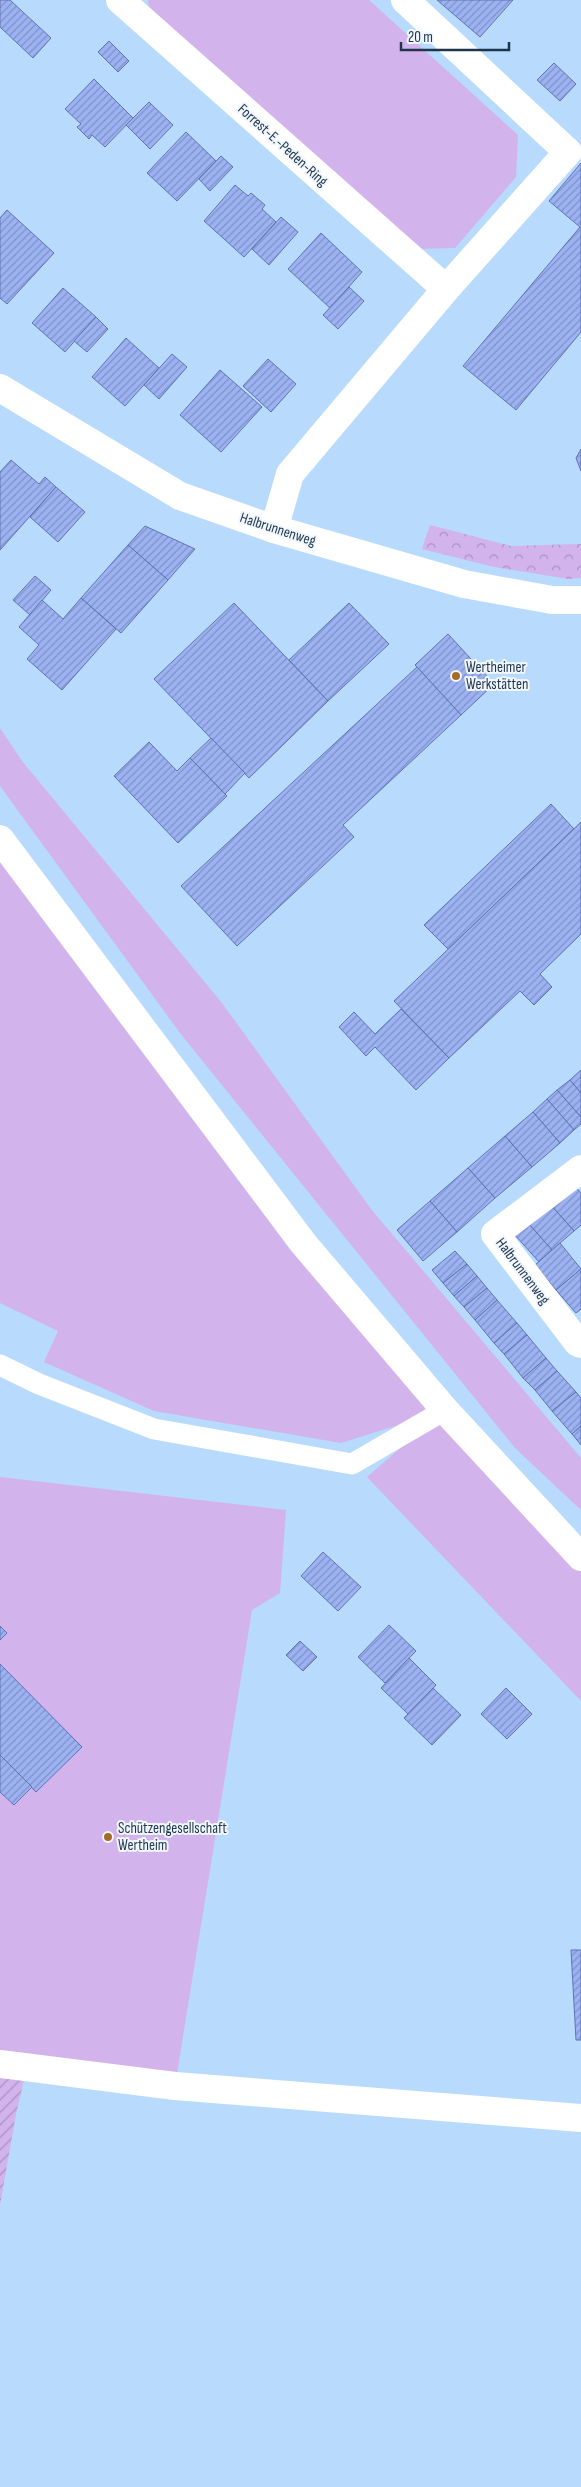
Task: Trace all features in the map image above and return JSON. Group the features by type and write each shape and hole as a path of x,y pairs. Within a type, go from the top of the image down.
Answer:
{"street":[{"name":"Forrest-E.-Peden-Ring","path":"120,0 446,289"},
{"path":"274,529 290,474 446,289 575,142 405,0"},
{"name":"Halbrunnenweg","path":"0,388 180,496 274,529 464,584 552,600 581,600"},
{"path":"0,839 303,1243 445,1410 581,1557"},
{"name":"Halbrunnenweg","path":"581,1169 495,1234 578,1343 581,1344"},
{"path":"0,2064 175,2086 581,2118"}],"lane":[{"path":"0,1365 39,1384 154,1429 352,1464 445,1410"}],"green space":[{"path":"148,0 369,0 518,135 516,177 455,248 419,249 149,7"},
{"path":"430,525 511,546 581,544 581,578 569,579 494,567 422,549"},
{"path":"0,728 22,761 222,1003 371,1209 581,1458 581,1510 515,1448 180,1033 0,786"},
{"path":"0,839 159,1051 581,1557 581,1701 367,1477 443,1411 341,1443 154,1411 44,1362 58,1331 0,1303"},
{"name":"Schützengesellschaft Wertheim","path":"0,1477 286,1510 280,1593 252,1610 175,2086 0,2064"},
{"path":"0,2064 27,2067 16,2114 0,2205"}],"building":[{"path":"0,0 10,0 51,38 33,58 0,27"},
{"path":"437,0 513,0 480,37"},
{"path":"109,41 129,61 118,72 98,52"},
{"path":"554,63 576,84 560,101 537,80"},
{"path":"94,79 133,118 105,147 92,135 89,139 77,127 81,124 65,109"},
{"path":"149,102 173,125 150,149 126,125"},
{"path":"186,132 216,161 177,201 147,173"},
{"path":"221,156 233,167 210,191 199,179"},
{"path":"581,163 581,332 516,410 463,366 580,227 549,201"},
{"path":"235,185 248,196 251,193 265,205 262,209 276,222 244,257 204,221"},
{"path":"7,210 54,253 7,304 0,298 0,218"},
{"path":"281,217 298,232 269,265 252,249"},
{"path":"321,233 362,272 330,308 288,269"},
{"path":"349,287 364,301 338,329 323,315"},
{"path":"63,288 96,317 65,352 32,323"},
{"path":"96,317 108,329 87,352 74,341"},
{"path":"126,338 159,368 125,406 92,377"},
{"path":"172,354 187,367 159,399 144,385"},
{"path":"268,359 296,384 271,412 243,386"},
{"path":"220,370 262,407 221,452 180,415"},
{"path":"581,449 581,471 576,458"},
{"path":"11,460 39,484 45,477 56,487 0,550 0,472"},
{"path":"56,487 85,512 58,542 30,517"},
{"path":"145,526 195,549 168,580 128,545"},
{"path":"128,545 168,580 121,633 81,598"},
{"path":"35,576 51,590 30,615 13,600"},
{"path":"81,598 116,629 62,690 27,659 39,645 19,627 42,600 63,619"},
{"path":"234,603 328,701 249,778 154,679"},
{"path":"349,603 389,644 328,701 289,660"},
{"name":"Wertheimer Werkstätten","path":"448,634 494,684 461,715 415,665"},
{"path":"417,667 461,715 343,825 354,837 237,946 181,886"},
{"path":"211,738 245,773 225,794 190,758"},
{"path":"149,742 177,771 190,758 227,796 178,843 114,776"},
{"path":"551,804 574,829 448,949 424,925"},
{"path":"581,822 581,934 540,974 552,987 534,1005 520,991 449,1058 394,1001"},
{"path":"401,1009 449,1058 416,1090 375,1047 366,1056 339,1027 354,1012 375,1034"},
{"path":"581,1070 581,1093 570,1080"},
{"path":"570,1080 581,1093 581,1117 557,1090"},
{"path":"557,1090 581,1117 581,1124 574,1130 547,1099"},
{"path":"547,1099 574,1130 560,1143 533,1112"},
{"path":"533,1112 560,1143 532,1167 505,1136"},
{"path":"505,1136 532,1167 495,1198 468,1168"},
{"path":"468,1168 495,1198 457,1232 430,1201"},
{"path":"573,1184 581,1193 581,1225 574,1231 550,1204"},
{"path":"430,1201 457,1232 423,1261 397,1230"},
{"path":"550,1204 574,1231 552,1250 528,1223"},
{"path":"528,1223 552,1250 539,1262 515,1235"},
{"path":"560,1243 581,1269 556,1290 535,1265"},
{"path":"455,1251 467,1264 443,1283 432,1270"},
{"path":"467,1264 477,1276 454,1296 443,1283"},
{"path":"581,1269 581,1309 576,1313 556,1290"},
{"path":"477,1276 487,1288 464,1307 454,1296"},
{"path":"487,1288 497,1300 475,1320 464,1307"},
{"path":"497,1300 517,1323 494,1343 475,1320"},
{"path":"517,1323 527,1335 504,1354 494,1343"},
{"path":"527,1335 546,1358 523,1378 504,1354"},
{"path":"546,1358 557,1371 535,1390 523,1378"},
{"path":"557,1371 576,1392 552,1411 535,1390"},
{"path":"576,1392 581,1398 581,1426 572,1434 552,1411"},
{"path":"581,1426 581,1445 572,1434"},
{"path":"323,1552 361,1587 338,1611 301,1576"},
{"path":"389,1625 416,1651 385,1683 358,1657"},
{"path":"0,1626 7,1633 0,1640"},
{"path":"300,1641 317,1657 303,1671 286,1655"},
{"path":"409,1658 436,1685 408,1714 381,1688"},
{"path":"0,1664 82,1747 36,1792 0,1755"},
{"path":"433,1688 461,1715 432,1745 404,1718"},
{"path":"506,1688 532,1714 507,1739 481,1714"},
{"path":"0,1755 32,1787 14,1805 0,1792"},
{"path":"571,1950 581,1950 581,2040 576,2040"}],"place":[{"name":"Wertheimer Werkstätten","path":"456,676"},
{"name":"Schützengesellschaft Wertheim","path":"108,1837"}]}
